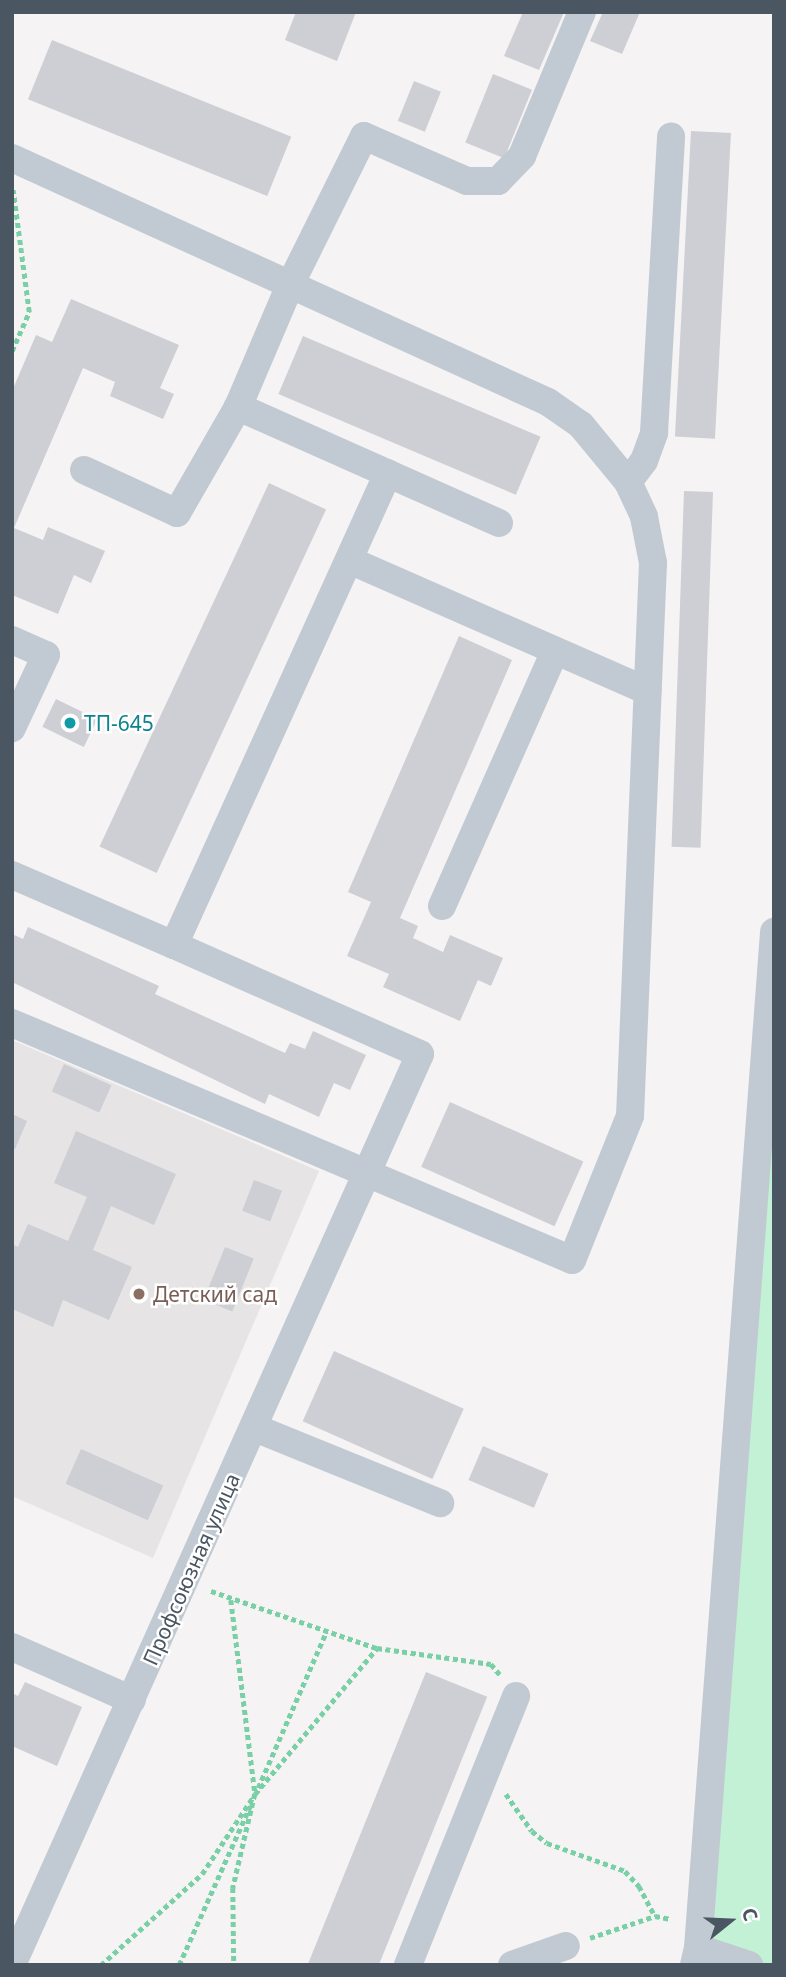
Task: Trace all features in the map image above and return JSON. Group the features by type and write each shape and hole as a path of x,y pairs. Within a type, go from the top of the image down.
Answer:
{"street":[{"path":"84,470 177,513 238,407 291,283 364,136 467,181 498,181 513,169 582,12"},
{"path":"628,482 644,461 654,433 671,136"},
{"path":"12,158 548,402 581,425 628,482 643,517 653,563 630,1116 572,1260 12,1023"},
{"path":"238,407 499,523"},
{"path":"12,875 174,946 388,473"},
{"path":"349,560 648,691"},
{"path":"12,640 46,655 12,728"},
{"path":"442,905 555,651"},
{"path":"749,1965 696,1956 774,932"},
{"name":"Профсоюзная улица","path":"12,1965 420,1054 174,946"},
{"path":"255,1427 440,1503"},
{"path":"12,1647 132,1700"},
{"path":"408,1965 516,1696"},
{"path":"512,1965 566,1946"}],"path":[{"path":"12,182 29,312 12,351"},
{"path":"184,1580 231,1600 377,1648 491,1664 516,1696"},
{"path":"231,1600 255,1794 233,1888 234,1965"},
{"path":"179,1965 326,1632"},
{"path":"101,1965 202,1874 255,1794 377,1648"},
{"path":"488,1765 532,1831 547,1843 625,1871 639,1885 655,1916"},
{"path":"566,1946 655,1916 682,1925 696,1956"}],"shaded area":[{"name":"Детский сад","path":"12,1040 319,1171 153,1558 12,1496"}],"green space":[{"path":"774,1055 774,1965 702,1965"}],"building":[{"path":"296,12 356,12 337,61 285,40"},
{"path":"523,12 564,12 539,70 504,56"},
{"path":"603,12 640,12 622,54 590,41"},
{"path":"52,40 291,137 267,196 28,99"},
{"path":"493,74 532,90 504,158 465,143"},
{"path":"414,81 441,92 425,132 398,121"},
{"path":"691,131 731,133 715,439 675,437"},
{"path":"71,299 179,345 160,388 174,394 163,419 110,396 115,382 83,368 14,528 43,540 48,527 105,551 91,583 74,575 58,614 12,595 12,391 36,335 52,342"},
{"path":"303,336 540,437 516,495 278,394"},
{"path":"269,483 326,510 157,873 100,846"},
{"path":"684,491 713,492 701,848 672,847"},
{"path":"459,636 512,660 400,918 418,926 413,938 443,952 450,935 503,958 491,986 478,980 460,1021 383,987 389,974 347,956 371,902 348,892"},
{"name":"ТП-645","path":"56,699 97,719 84,747 42,727"},
{"path":"28,927 159,986 155,994 285,1053 290,1043 305,1049 313,1031 366,1055 350,1090 334,1083 319,1117 269,1094 265,1104 12,982 12,934 23,939"},
{"path":"64,1064 112,1085 99,1113 52,1091"},
{"path":"450,1102 583,1161 554,1226 421,1167"},
{"path":"12,1114 27,1121 15,1149 12,1148"},
{"path":"76,1131 176,1174 154,1225 111,1206 93,1250 132,1267 109,1320 63,1300 53,1327 12,1309 12,1244 18,1247 28,1224 68,1241 87,1197 54,1183"},
{"path":"254,1180 282,1191 270,1222 242,1211"},
{"path":"225,1247 254,1259 232,1311 204,1300"},
{"path":"334,1351 464,1409 432,1479 303,1421"},
{"path":"483,1446 548,1474 534,1508 469,1480"},
{"path":"81,1449 163,1486 148,1520 66,1484"},
{"path":"426,1672 487,1697 379,1965 308,1964"},
{"path":"25,1682 82,1707 57,1766 12,1746 12,1693 18,1696"}],"place":[{"name":"ТП-645","path":"70,723"},
{"name":"Детский сад","path":"139,1294"}]}
